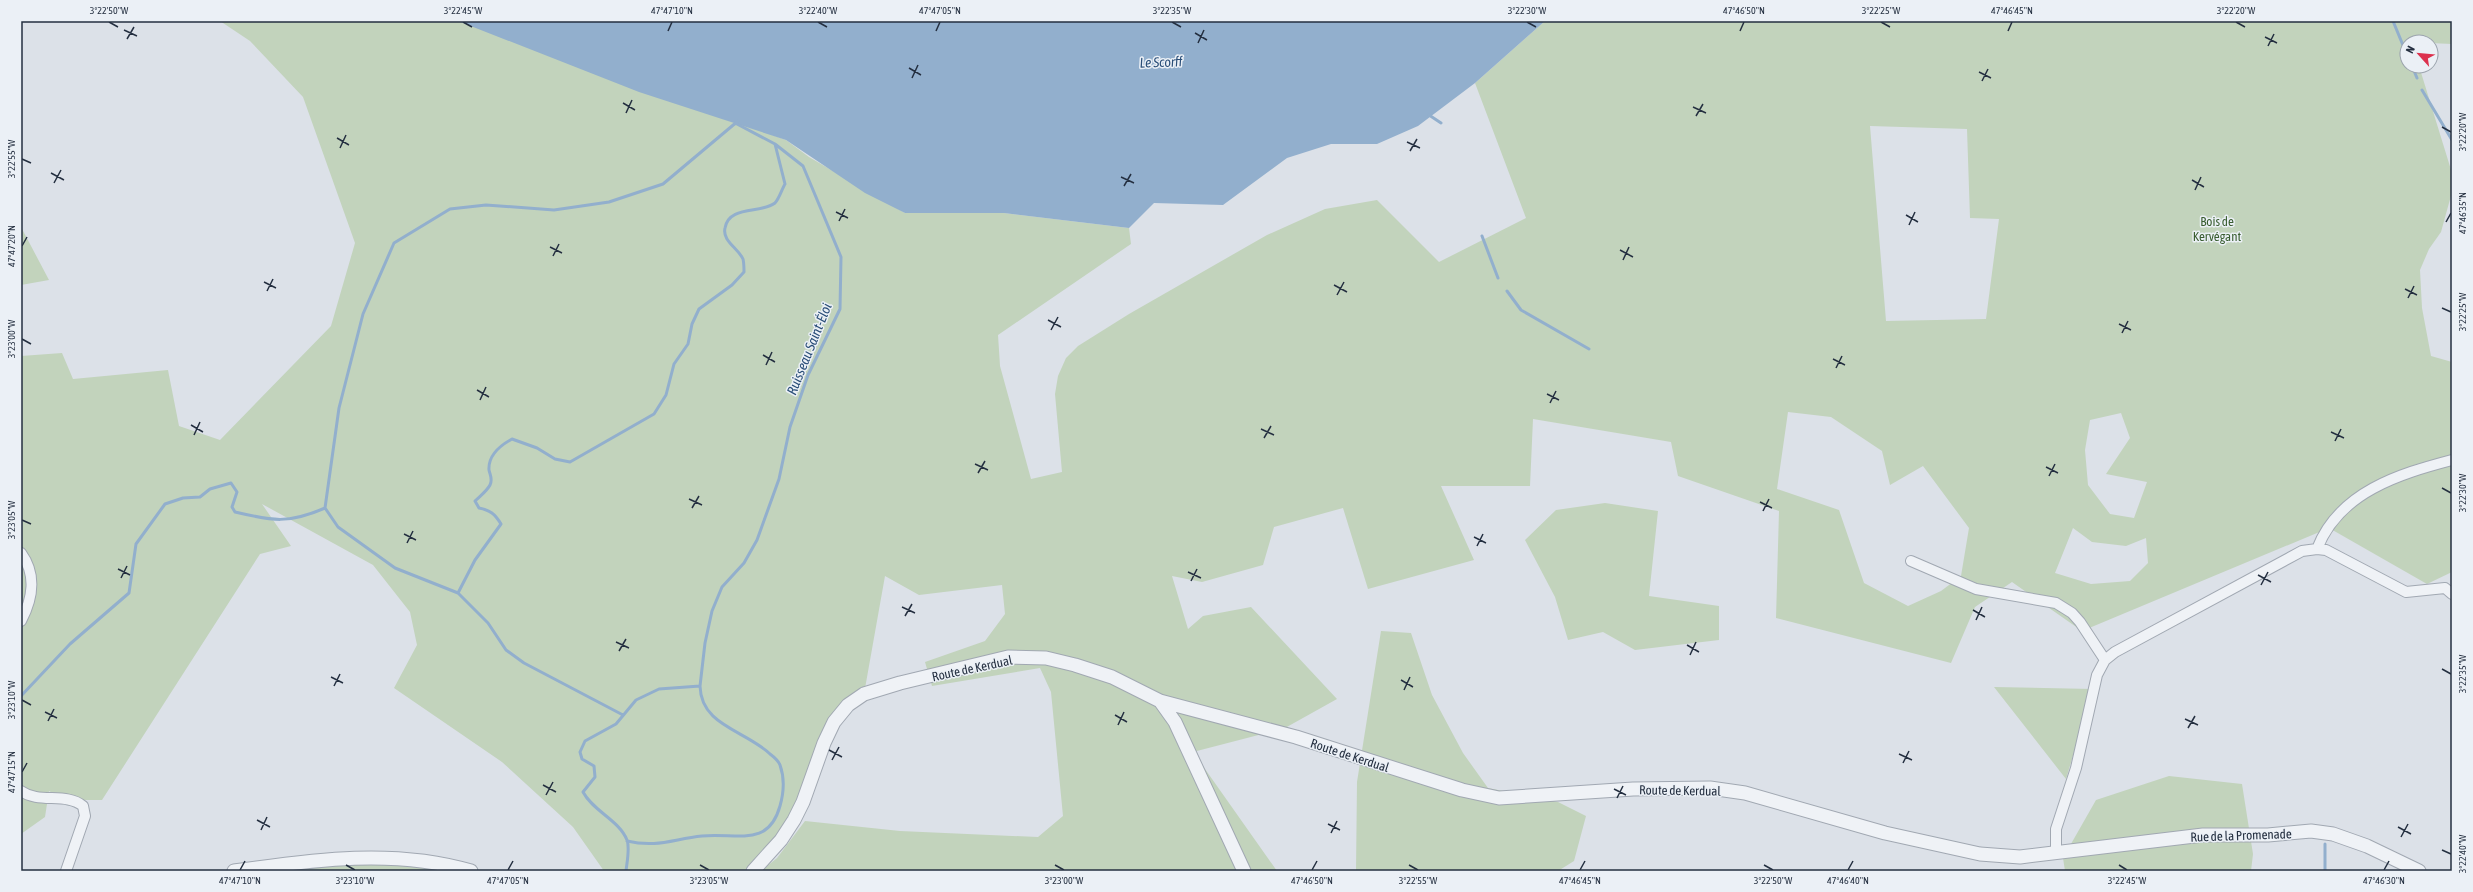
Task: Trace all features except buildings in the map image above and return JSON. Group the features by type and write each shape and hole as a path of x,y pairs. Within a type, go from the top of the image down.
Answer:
{"street":[{"path":"2317,549 2320,541 2345,507 2367,490 2393,479 2452,460"},
{"path":"2056,853 2056,829 2076,768 2098,675 2105,660 2115,652 2302,551 2317,549 2326,550 2406,592 2445,588 2452,594"},
{"path":"21,553 30,570 33,584 30,599 21,621"},
{"path":"1911,560 1976,589 2056,603 2072,613 2080,622 2105,660"},
{"name":"Route de Kerdual","path":"753,871 781,840 794,820 804,802 824,743 834,722 848,705 864,694 900,683 1008,657 1046,658 1075,665 1118,680 1160,701 1296,737 1462,790 1499,798 1633,789 1710,788 1746,793 1885,833 1980,854 2020,857 2056,853"},
{"path":"1160,701 1175,722 1244,871"},
{"path":"21,791 32,797 66,800 83,806 84,816 66,871"},
{"name":"Rue de la Promenade","path":"2056,853 2202,835 2268,835 2311,831 2333,834 2367,846 2420,871"},
{"path":"234,871 323,859 376,858 454,866 470,871"}],"green space":[{"name":"Bois de Kervégant","path":"220,21 462,21 786,140 809,157 905,213 1004,213 1129,228 1131,244 998,335 1000,366 1031,479 1062,472 1055,394 1058,376 1066,358 1078,346 1129,314 1267,235 1325,209 1377,200 1439,262 1526,218 1475,83 1545,21 2452,21 2452,44 2439,43 2439,34 2399,34 2399,74 2421,74 2452,173 2452,192 2441,232 2429,249 2420,270 2422,308 2431,356 2452,362 2452,572 2427,584 2329,528 2082,631 2012,582 1975,607 1951,663 1776,618 1779,511 1678,476 1671,442 1533,419 1530,486 1441,486 1474,560 1368,589 1343,508 1274,527 1263,565 1202,582 1172,576 1188,629 1203,616 1251,607 1337,699 1285,728 1193,752 1277,871 761,871 777,858 805,821 900,831 1038,837 1063,816 1051,692 1040,668 932,686 925,662 985,641 1005,614 1002,585 919,595 885,576 864,694 848,705 810,784 753,871 604,871 573,827 502,762 394,688 417,645 410,612 373,565 262,504 291,546 260,554 102,800 66,800 49,791 45,817 21,834 21,356 62,353 73,379 168,370 179,426 220,440 331,326 355,243 303,97 250,41","holes":["1870,126 1967,129 1970,218 1999,219 1986,319 1886,321","1788,412 1831,417 1882,451 1890,485 1923,466 1969,528 1961,576 1941,591 1908,606 1864,583 1839,510 1777,489","2121,413 2130,438 2106,474 2147,482 2134,518 2110,514 2088,485 2085,450 2090,420","2073,528 2092,542 2126,546 2146,538 2148,563 2130,581 2091,584 2055,573"]},
{"path":"21,227 49,280 21,285"},
{"path":"1605,503 1658,511 1649,596 1719,606 1719,640 1635,650 1603,632 1568,640 1555,597 1525,540 1556,510"},
{"path":"1381,631 1411,633 1432,695 1463,753 1488,788 1558,802 1586,816 1574,861 1558,871 1356,871 1357,782"},
{"path":"1994,687 2093,689 2066,779"},
{"path":"2169,776 2242,784 2253,854 2251,871 2065,871 2063,858 2096,800"},
{"path":"323,859 471,871 234,871"}],"water":[{"name":"Le Scorff","path":"458,21 1545,21 1475,83 1418,126 1377,144 1331,144 1287,158 1223,205 1154,203 1129,228 1004,213 905,213 865,193 786,140 639,92"}],"waterway":[{"path":"2393,21 2399,36"},
{"path":"2415,74 2417,78"},
{"path":"2422,90 2452,140"},
{"path":"1429,115 1441,123"},
{"path":"21,696 70,644 129,593 136,544 165,504 183,498 200,497 210,489 231,483 237,492 232,507 235,512 270,519 290,519 301,517 325,508 339,408 363,314 394,243 450,209 486,205 554,210 609,202 663,184 738,121"},
{"name":"Ruisseau Saint-Éloi","path":"626,871 628,851 627,840 618,827 593,805 583,792 595,777 594,766 582,759 580,752 585,741 616,724 636,700 659,689 700,686 705,643 712,611 722,587 744,563 757,540 779,479 790,427 808,375 840,309 841,257 803,166 775,144 737,124"},
{"path":"458,593 475,560 501,524 492,513 479,508 475,501 491,483 489,465 493,455 500,447 512,439 537,448 555,459 570,462 654,414 666,395 674,364 688,344 692,324 699,309 732,285 744,272 744,264 741,255 726,237 725,228 728,221 739,213 762,208 775,203 785,184 775,144"},
{"path":"1482,236 1498,278"},
{"path":"1507,291 1521,310 1589,349"},
{"path":"325,508 338,527 395,568 458,593 488,623 506,650 524,663 623,715"},
{"name":"Ruisseau Saint-Éloi","path":"627,841 647,844 714,835 749,836 759,833 767,828 775,819 780,806 783,791 783,775 779,763 760,746 716,719 708,710 702,699 700,686"},
{"path":"2325,844 2325,871"}]}
